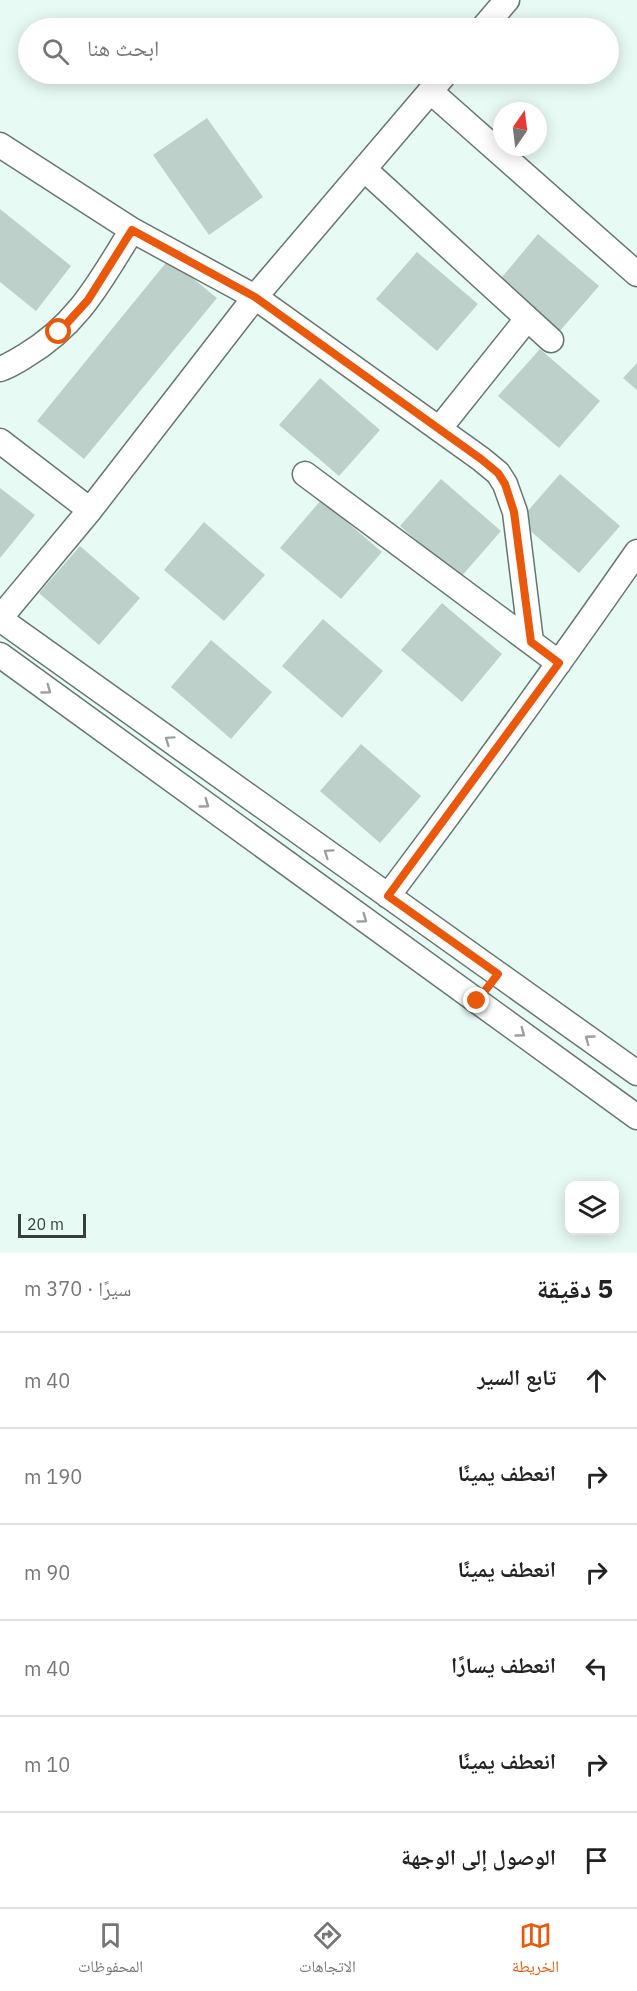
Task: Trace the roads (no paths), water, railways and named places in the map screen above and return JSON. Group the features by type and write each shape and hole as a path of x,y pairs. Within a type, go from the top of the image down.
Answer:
{"street":[{"path":"492,18 507,0"},
{"path":"435,84 255,297 90,510 0,619 637,1074"},
{"path":"439,84 637,274"},
{"path":"0,145 132,230 255,297 498,473 505,484 516,520 531,642"},
{"path":"364,169 551,339"},
{"path":"2,366 45,345 72,320 88,300 132,230"},
{"path":"439,429 527,319"},
{"path":"0,441 90,510"},
{"path":"306,474 559,663"},
{"path":"388,896 559,663 637,552"},
{"path":"0,655 637,1117"},
{"path":"477,1001 498,974"}]}
